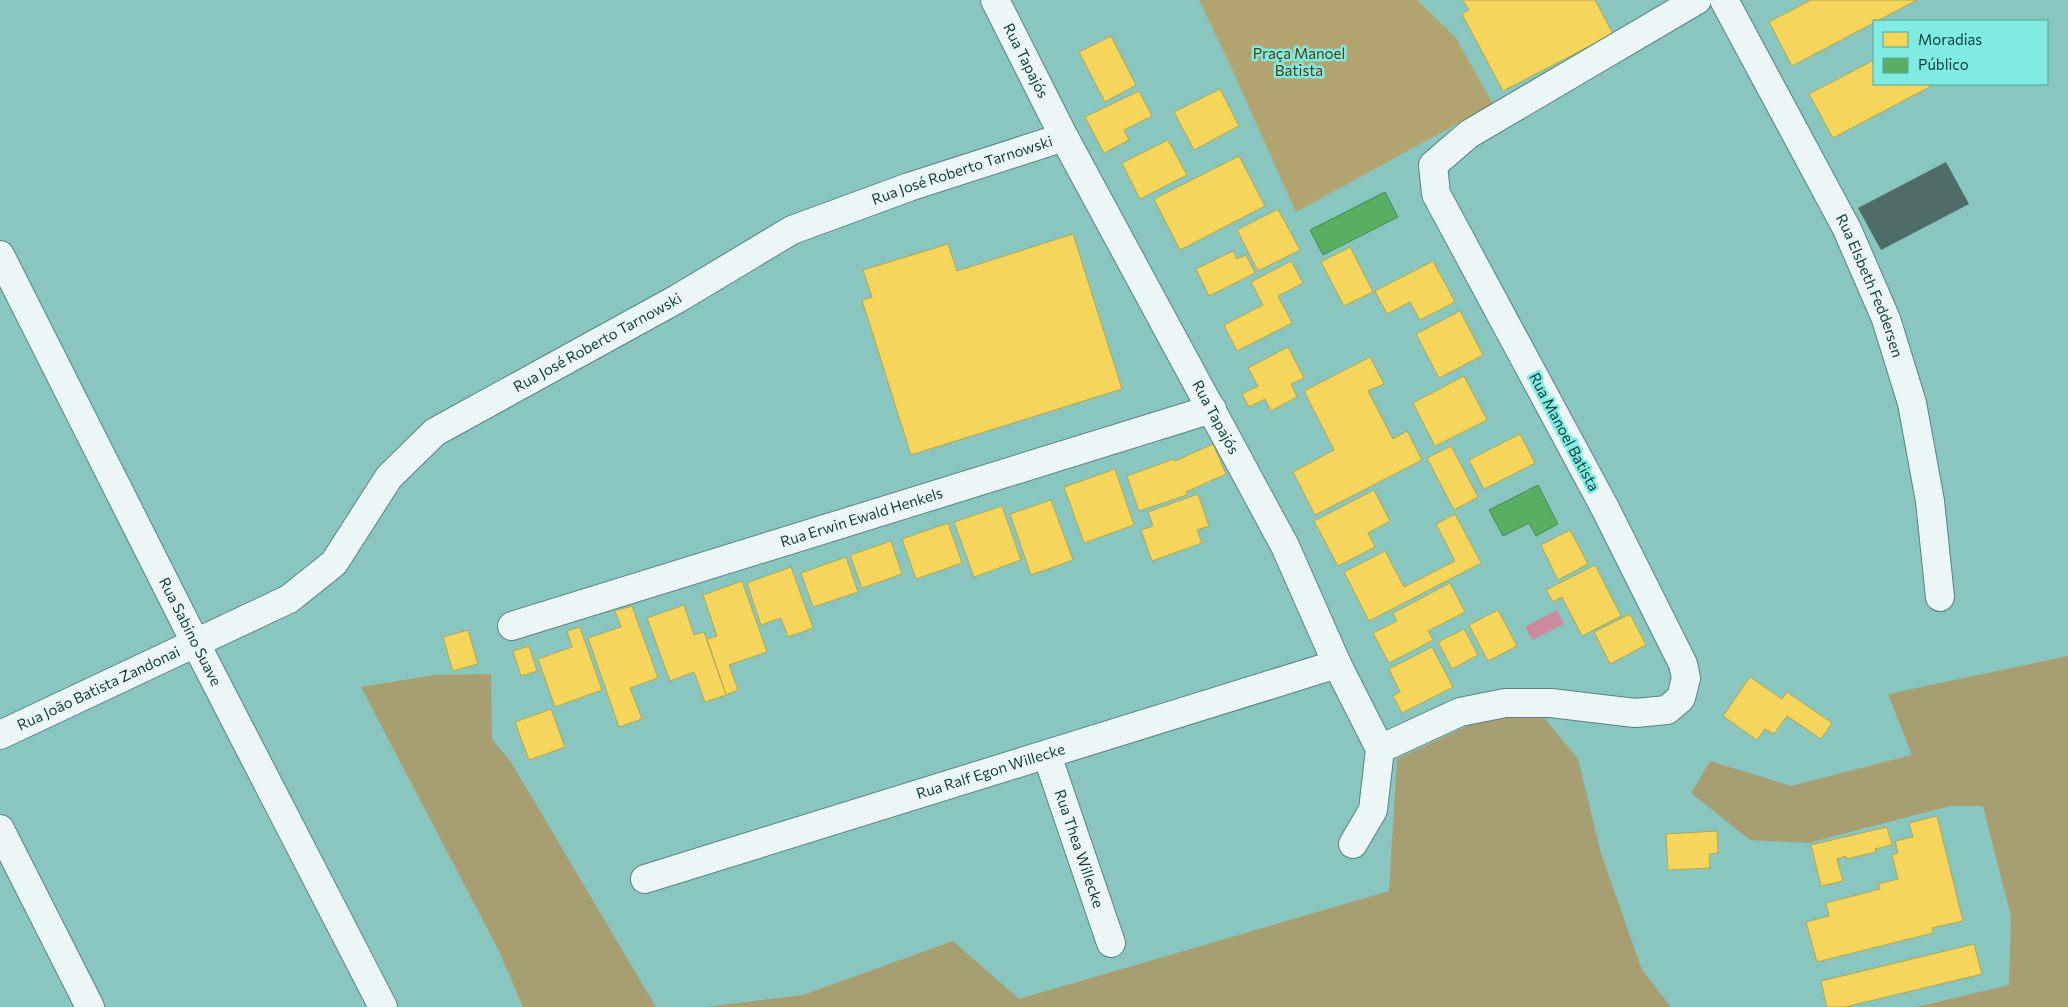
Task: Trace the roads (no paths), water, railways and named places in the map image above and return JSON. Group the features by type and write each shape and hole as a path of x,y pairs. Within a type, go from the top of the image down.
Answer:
{"street":[{"name":"Rua Tapajós","path":"995,0 1064,136 1285,546 1337,664 1380,749"},
{"name":"Rua Manoel Batista","path":"1380,749 1460,712 1505,703 1551,703 1635,714 1667,710 1681,698 1686,678 1683,664 1605,508 1436,194 1433,165 1469,134 1697,0"},
{"name":"Rua Elsbeth Feddersen","path":"1724,0 1847,229 1886,320 1912,403 1930,501 1940,597"},
{"name":"Rua José Roberto Tarnowski","path":"196,644 289,600 334,563 389,477 435,432 677,299 792,230 909,187 1064,136"},
{"name":"Rua Sabino Suave","path":"0,255 196,644 383,1007"},
{"name":"Rua Erwin Ewald Henkels","path":"512,626 1212,409"},
{"name":"Rua João Batista Zandonai","path":"0,735 196,644"},
{"name":"Rua Ralf Egon Willecke","path":"645,879 1337,664"},
{"path":"1353,844 1373,810 1380,749"},
{"name":"Rua Thea Willecke","path":"1047,755 1111,943"},
{"path":"0,829 90,1007"}],"park label":[{"name":"Praça Manoel Batista","path":"1299,62"}]}
